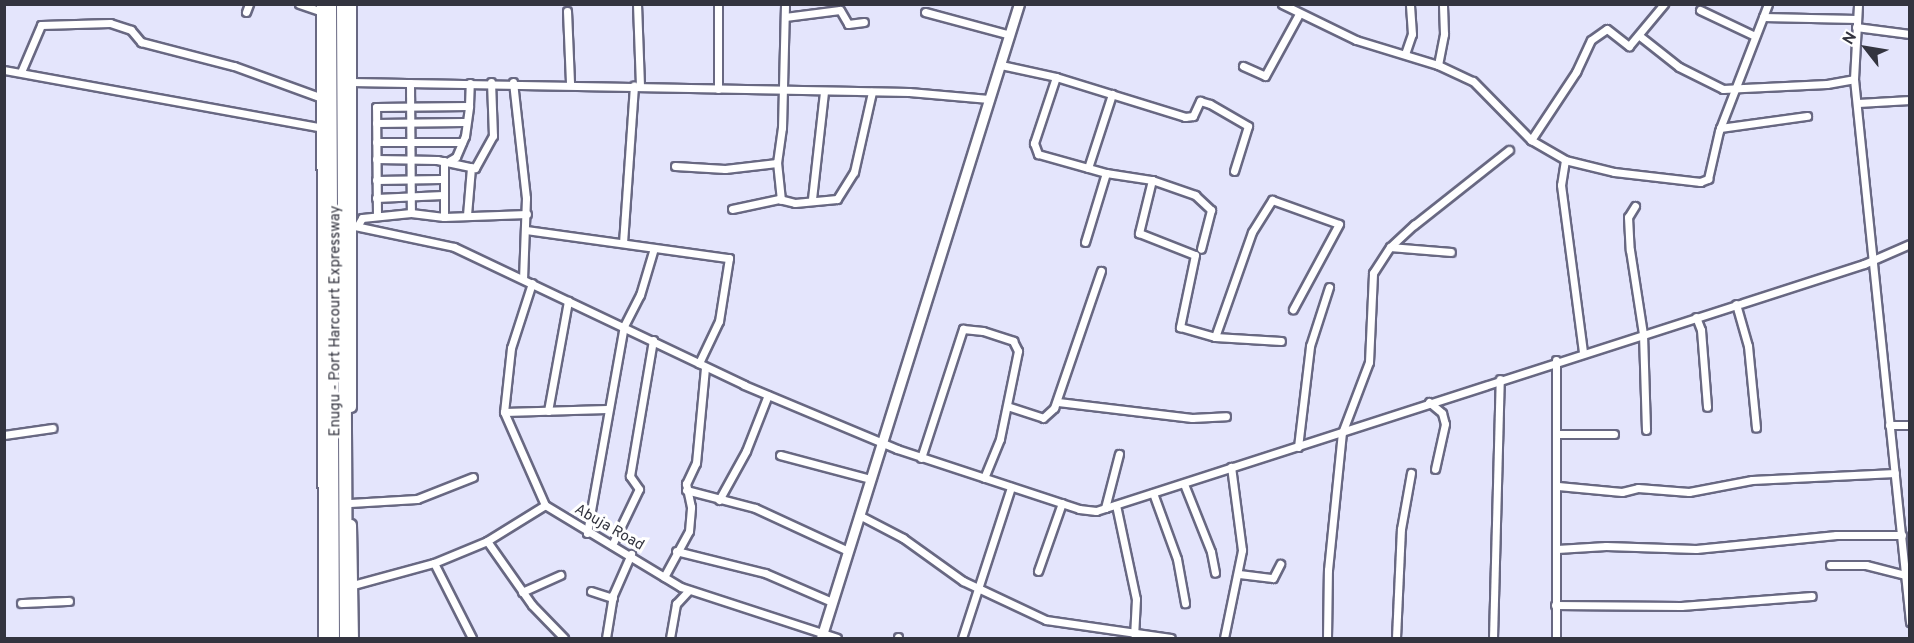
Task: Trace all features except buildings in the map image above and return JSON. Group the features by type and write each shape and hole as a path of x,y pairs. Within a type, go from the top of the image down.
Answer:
{"highway":[{"name":"Enugu - Port Harcourt Expressway","path":"343,4 346,639"},
{"name":"Enugu - Port Harcourt Expressway","path":"325,7 333,639"}],"main road":[{"name":"Enugu - Port Harcourt Expressway","path":"351,4 354,225 350,503 353,639"},
{"name":"Enugu - Port Harcourt Expressway","path":"324,639 322,98 325,7"}],"street":[{"path":"299,4 325,7"},
{"path":"623,243 637,85 637,4"},
{"path":"718,4 718,89"},
{"path":"782,200 777,162 783,128 781,91 786,4"},
{"path":"821,636 1019,4"},
{"path":"1282,4 1356,40 1438,65 1473,81 1531,140 1565,160 1638,176 1705,182 1720,128 1768,4"},
{"path":"1405,54 1412,34 1410,4"},
{"path":"1438,65 1444,34 1443,4"},
{"path":"1531,140 1576,72 1591,40 1607,29 1624,46 1629,46 1641,37 1664,4"},
{"path":"1858,4 1854,78 1910,622"},
{"path":"785,17 840,10 848,24 864,22"},
{"path":"1700,10 1755,36"},
{"path":"567,11 570,83"},
{"path":"925,12 1010,35"},
{"path":"1243,66 1265,76 1299,14"},
{"path":"1763,18 1856,23 1910,34"},
{"path":"21,72 41,25 110,23 131,30 141,42 254,72 322,98"},
{"path":"1641,37 1696,78 1723,89 1810,86 1854,78"},
{"path":"1001,65 1056,78 1190,118 1203,101 1247,123 1234,171"},
{"path":"4,70 323,128"},
{"path":"1056,78 1035,149 1038,154 1106,173 1152,180 1195,195 1212,210 1201,249"},
{"path":"351,82 570,83 872,92 989,99"},
{"path":"410,82 411,213"},
{"path":"376,159 446,161 475,168 493,136 491,82"},
{"path":"513,82 527,214 523,278"},
{"path":"446,161 456,157 462,142 464,122 469,106 470,83"},
{"path":"812,199 824,92"},
{"path":"732,209 782,200 795,203 837,199 854,172 872,92"},
{"path":"1088,168 1113,94"},
{"path":"1858,102 1910,100"},
{"path":"377,216 375,180 378,106 469,106"},
{"path":"1720,128 1807,116"},
{"path":"376,123 464,122"},
{"path":"376,142 462,142"},
{"path":"1327,639 1328,570 1342,433 1369,362 1370,279 1390,247 1509,150"},
{"path":"1565,160 1561,185 1583,352"},
{"path":"444,217 441,179 446,161"},
{"path":"675,166 732,169 777,162"},
{"path":"467,215 471,167"},
{"path":"1085,242 1106,173"},
{"path":"375,180 441,179"},
{"path":"1152,180 1139,233 1195,255 1178,324 1215,337 1281,341"},
{"path":"376,198 443,195"},
{"path":"1215,337 1252,232 1272,200 1339,224 1293,309"},
{"path":"1635,206 1628,217 1630,250 1643,334 1646,430"},
{"path":"354,225 362,218 411,213 444,217 527,214"},
{"path":"354,225 454,247 768,395 921,458 1062,503 1096,511 1342,433 1556,360 1871,260 1910,244"},
{"path":"526,230 725,257 731,262 719,321 702,365 696,463 686,490 691,507 689,531 676,551 664,577"},
{"path":"1390,247 1451,252"},
{"path":"587,534 624,326 639,295 654,248"},
{"path":"1007,406 1043,418 1058,402 1101,271"},
{"path":"353,585 434,563 487,541 545,505 504,412 511,348 532,283"},
{"path":"1298,447 1310,346 1329,287"},
{"path":"548,411 568,301"},
{"path":"1736,304 1748,346 1756,428"},
{"path":"1696,317 1701,330 1707,407"},
{"path":"921,458 964,327 1018,345 1007,406 984,478"},
{"path":"612,545 639,489 630,476 653,340"},
{"path":"1556,360 1559,434 1556,639"},
{"path":"1493,639 1500,379"},
{"path":"719,500 747,451 768,395"},
{"path":"1058,402 1192,418 1226,416"},
{"path":"1429,402 1442,413 1445,424 1435,469"},
{"path":"504,412 608,410"},
{"path":"1889,425 1910,425"},
{"path":"4,435 52,428"},
{"path":"1559,434 1614,434"},
{"path":"1105,508 1119,454"},
{"path":"780,455 871,479"},
{"path":"1224,639 1239,574 1242,550 1231,467"},
{"path":"1558,486 1622,492 1638,489 1689,492 1752,480 1894,472"},
{"path":"1396,639 1401,529 1411,473"},
{"path":"350,503 417,499 473,477"},
{"path":"1184,484 1210,552 1215,573"},
{"path":"962,639 981,589 1011,487"},
{"path":"686,490 755,508 848,551"},
{"path":"1153,493 1177,559 1185,603"},
{"path":"1038,571 1062,503"},
{"name":"Abuja Road","path":"545,505 587,534 631,554 664,577 689,590 821,636 837,639"},
{"path":"1116,505 1136,599 1137,636"},
{"path":"859,515 903,538 981,589 1046,620 1080,622 1137,636 1171,639"},
{"path":"1557,549 1606,546 1696,549 1827,536 1902,535"},
{"path":"487,541 522,592 564,639"},
{"path":"676,551 765,573 832,602"},
{"path":"606,639 613,598 631,554"},
{"path":"434,563 472,639"},
{"path":"1239,574 1273,578 1280,564"},
{"path":"1830,565 1866,565 1905,575"},
{"path":"522,592 560,575"},
{"path":"670,639 676,604 689,590"},
{"path":"591,591 613,598"},
{"path":"1556,605 1681,606 1812,596"},
{"path":"21,603 69,601"}]}
